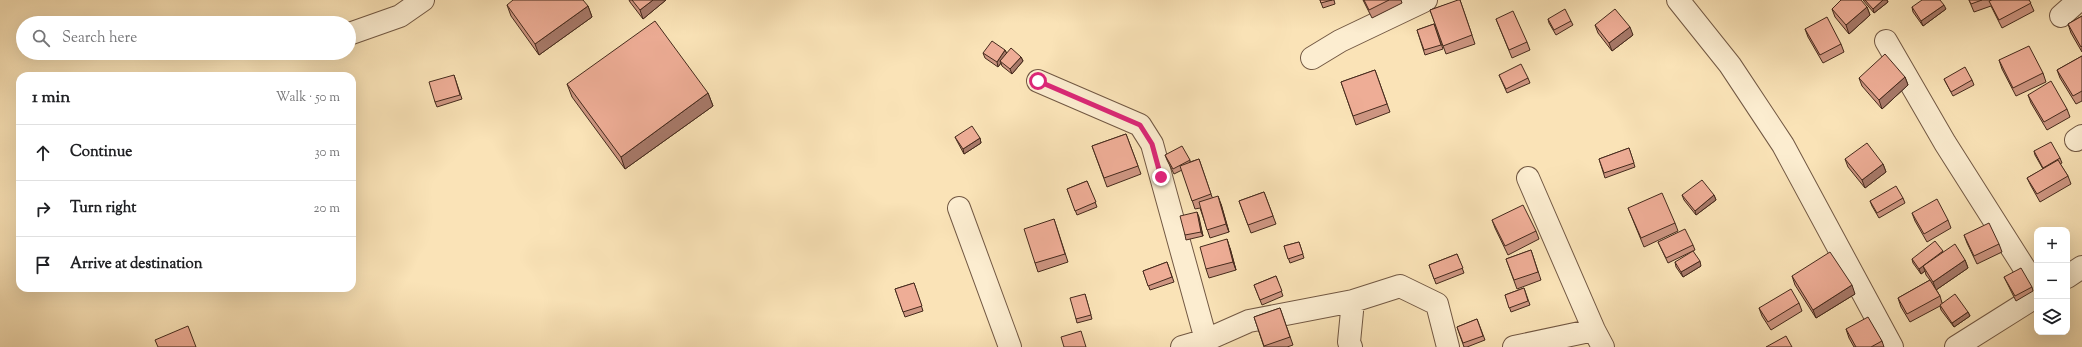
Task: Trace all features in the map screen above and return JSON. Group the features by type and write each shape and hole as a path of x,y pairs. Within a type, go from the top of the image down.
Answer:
{"street":[{"path":"356,32 400,16 423,0"},
{"path":"1312,58 1340,41 1426,0"},
{"path":"1678,0 1730,65 1782,145 1892,347"},
{"path":"2060,16 2079,0"},
{"path":"1886,41 1945,143 2034,283"},
{"path":"1038,81 1140,125 1152,144 1207,343"},
{"path":"1514,347 1599,339 1528,178"},
{"path":"959,208 1010,347"},
{"path":"2070,275 2082,267"},
{"path":"1182,347 1207,343 1248,321 1353,301 1400,286 1437,304 1448,347"},
{"path":"1956,347 2034,298"},
{"path":"1351,347 1349,342 1353,301"}],"building":[{"path":"513,0 583,0 588,6 535,44 507,5"},
{"path":"632,0 653,0 640,10"},
{"path":"1320,0 1332,0 1321,3"},
{"path":"1364,0 1389,0 1369,10"},
{"path":"1460,0 1472,35 1443,46 1430,10"},
{"path":"1841,0 1861,0 1867,7 1846,25 1832,9"},
{"path":"1865,0 1883,0 1873,9"},
{"path":"1922,0 1940,0 1944,5 1921,21 1912,7"},
{"path":"1969,0 1982,0 1971,4"},
{"path":"2029,0 2031,3 1999,20 1989,1"},
{"path":"1565,9 1571,21 1554,30 1548,19"},
{"path":"1615,9 1630,27 1609,43 1595,25"},
{"path":"1513,11 1527,42 1509,50 1496,19"},
{"path":"2082,16 2082,46 2081,47 2068,24"},
{"path":"1827,17 1841,44 1820,55 1805,29"},
{"path":"655,21 708,93 621,157 567,84"},
{"path":"1434,24 1441,45 1424,50 1417,30"},
{"path":"992,41 1005,50 997,62 983,53"},
{"path":"2029,46 2043,73 2013,88 1999,60"},
{"path":"1011,48 1021,57 1010,69 1000,61"},
{"path":"1885,54 1905,77 1879,100 1859,78"},
{"path":"2082,56 2082,91 2073,96 2057,70"},
{"path":"1521,64 1528,78 1506,89 1499,75"},
{"path":"1965,67 1972,80 1951,92 1944,79"},
{"path":"1375,70 1387,104 1353,116 1341,82"},
{"path":"454,75 460,95 435,102 429,82"},
{"path":"2051,81 2067,109 2044,122 2028,95"},
{"path":"972,126 980,138 963,149 955,137"},
{"path":"1126,134 1138,166 1104,178 1092,146"},
{"path":"2051,142 2060,158 2043,168 2034,151"},
{"path":"1867,143 1883,164 1862,180 1845,159"},
{"path":"1182,146 1190,160 1173,169 1165,155"},
{"path":"1629,148 1634,163 1604,173 1599,159"},
{"path":"1199,159 1211,194 1192,201 1180,166"},
{"path":"2058,160 2068,176 2037,194 2027,178"},
{"path":"1702,180 1714,195 1695,211 1682,195"},
{"path":"1087,181 1096,202 1075,211 1067,189"},
{"path":"1896,186 1903,198 1877,213 1870,201"},
{"path":"1264,192 1273,216 1248,225 1239,201"},
{"path":"1662,193 1675,223 1641,238 1628,208"},
{"path":"1218,196 1226,224 1207,230 1199,202"},
{"path":"1937,199 1948,220 1924,234 1912,213"},
{"path":"1523,205 1536,231 1505,246 1492,220"},
{"path":"1197,212 1201,232 1185,235 1180,216"},
{"path":"1054,219 1065,254 1035,263 1024,229"},
{"path":"1989,223 1999,244 1974,256 1964,235"},
{"path":"1685,229 1693,245 1666,258 1658,242"},
{"path":"1227,239 1233,262 1206,269 1200,247"},
{"path":"1935,241 1943,251 1919,269 1912,259"},
{"path":"1299,242 1303,254 1288,259 1284,246"},
{"path":"1955,244 1965,260 1933,282 1923,266"},
{"path":"1531,250 1538,272 1514,280 1506,259"},
{"path":"1693,251 1700,261 1681,272 1675,262"},
{"path":"1830,252 1852,285 1813,310 1792,276"},
{"path":"1457,254 1463,268 1434,279 1429,265"},
{"path":"1167,262 1172,277 1148,286 1143,271"},
{"path":"2021,268 2032,287 2015,296 2004,277"},
{"path":"1276,276 1282,291 1260,300 1254,285"},
{"path":"1930,280 1940,296 1907,314 1898,298"},
{"path":"914,283 922,306 903,312 895,289"},
{"path":"1524,288 1528,301 1509,308 1505,295"},
{"path":"1791,289 1799,303 1768,322 1759,308"},
{"path":"1085,294 1091,315 1076,319 1070,298"},
{"path":"1955,294 1968,312 1952,323 1940,305"},
{"path":"1280,308 1290,337 1264,346 1254,317"},
{"path":"1868,317 1882,341 1871,347 1856,347 1846,329"},
{"path":"1477,319 1483,336 1463,343 1457,327"},
{"path":"188,326 196,347 158,347 155,340"},
{"path":"1081,331 1086,347 1064,347 1061,337"},
{"path":"1786,336 1792,347 1766,347"}],"route":[{"path":"1038,81 1140,125 1152,144 1161,177"}]}
